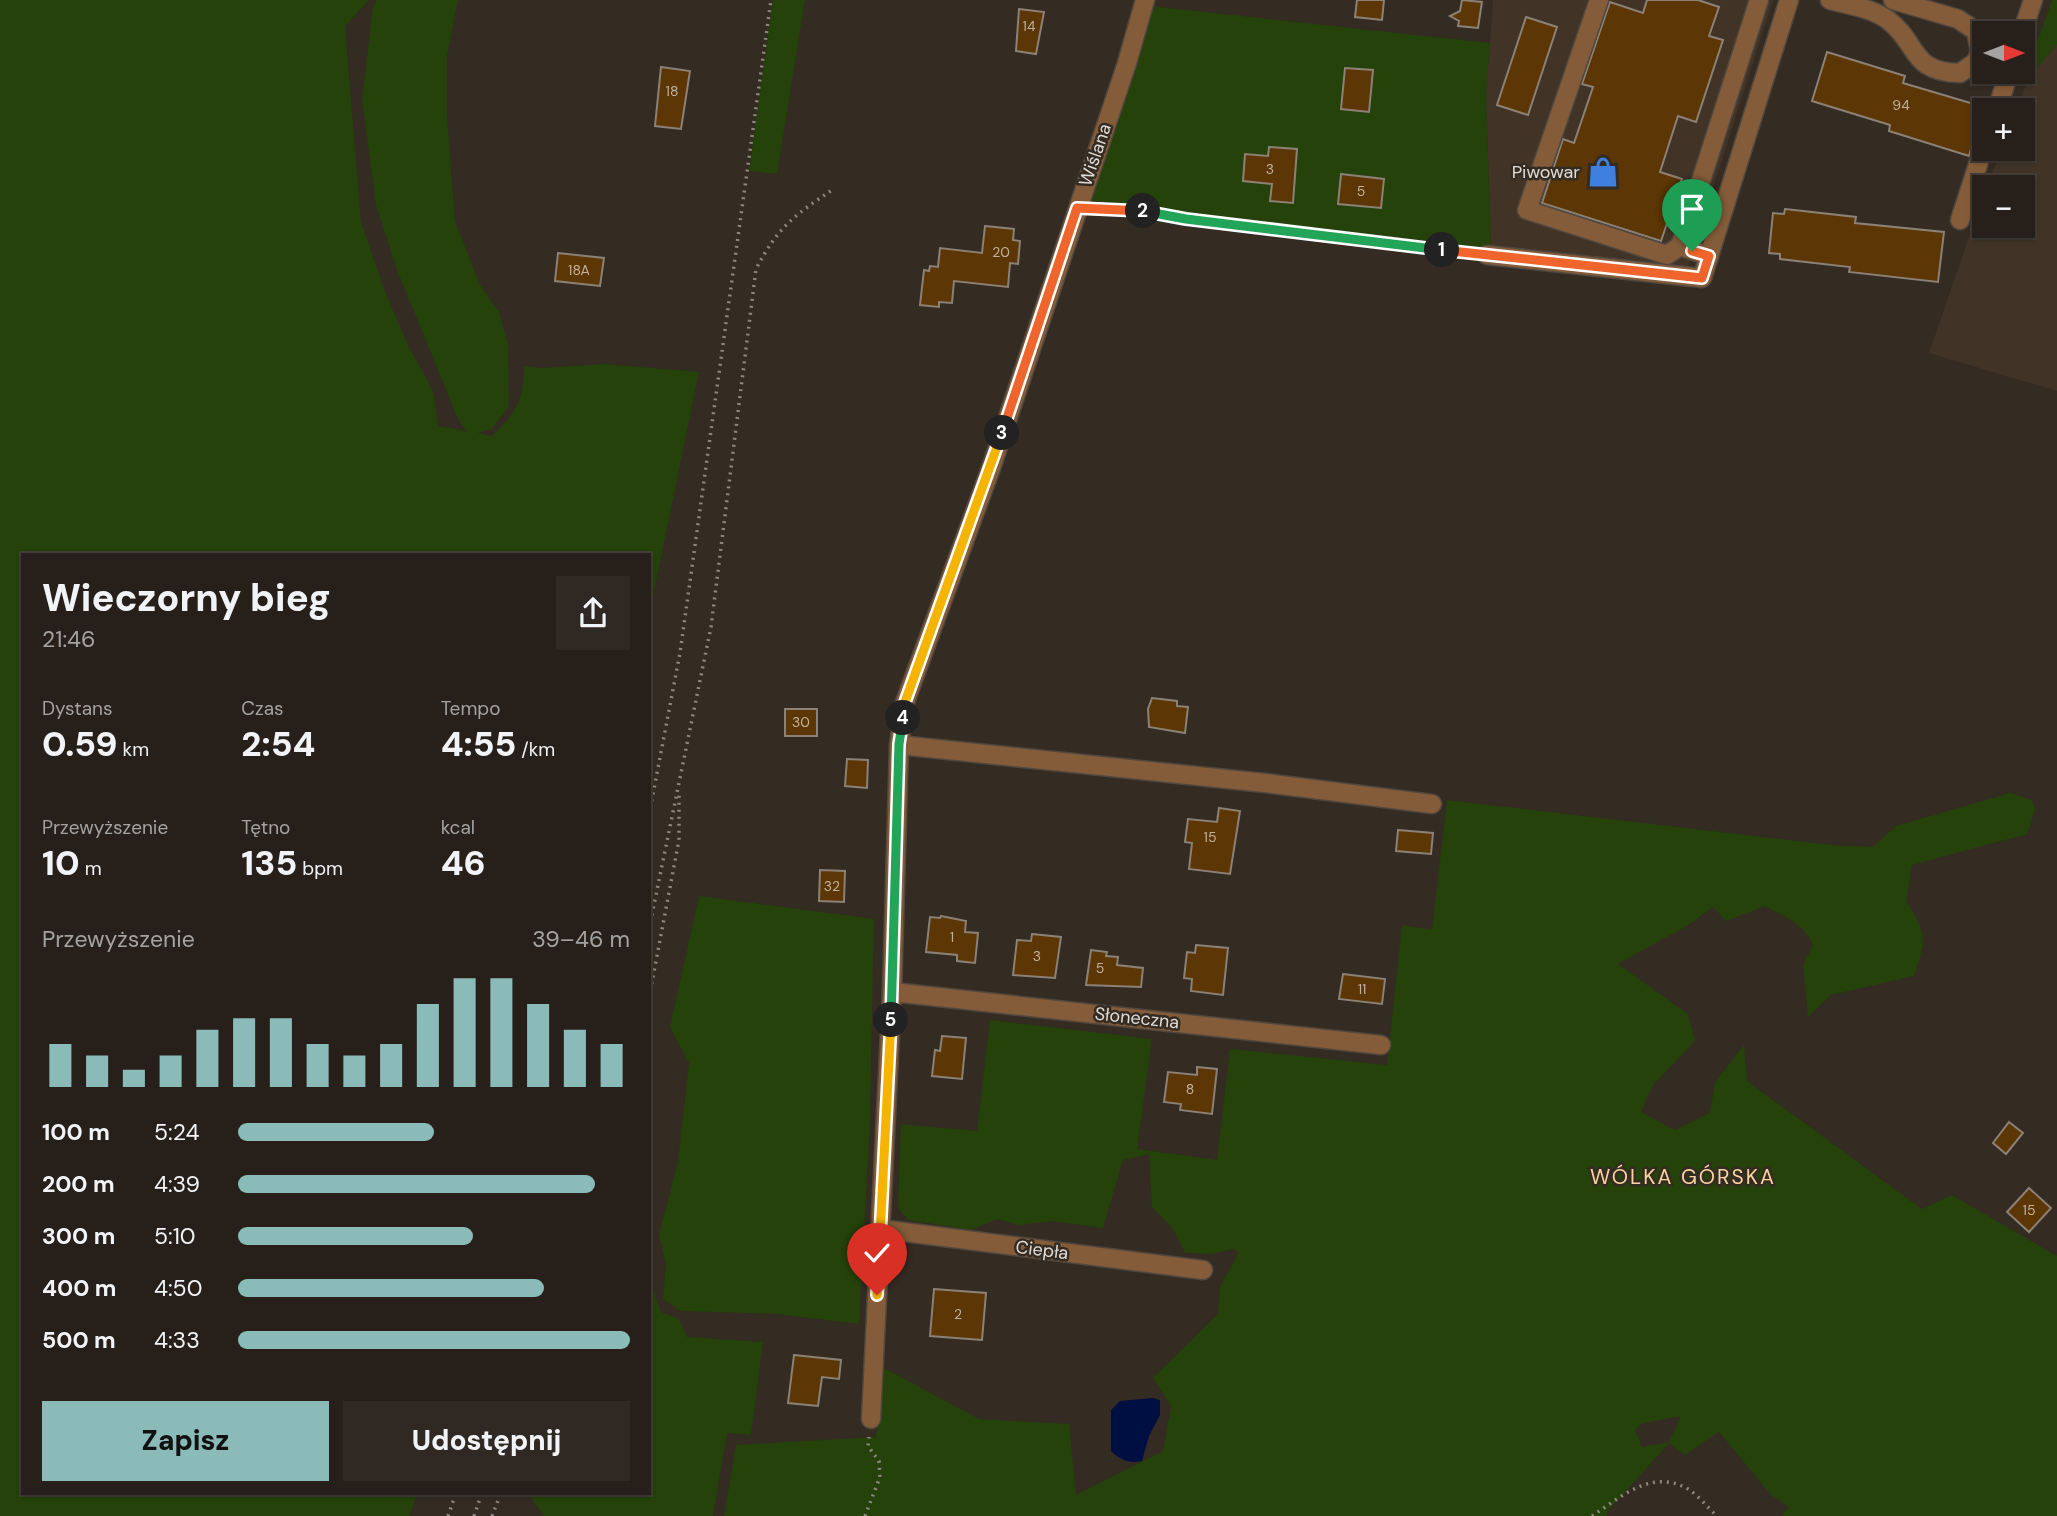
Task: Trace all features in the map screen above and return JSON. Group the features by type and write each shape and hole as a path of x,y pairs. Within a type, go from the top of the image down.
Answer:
{"street":[{"name":"Wiślana","path":"871,1419 892,992 899,744 905,702 991,468 1127,63 1145,0"},
{"path":"1599,0 1527,210 1667,255 1680,246 1759,0"},
{"path":"1487,255 1702,278 1789,0"},
{"path":"1830,0 1870,11 1887,19 1917,58 1930,67 1948,73 1960,73 1976,62 1980,52 1979,40 1969,24 1892,0 1870,11"},
{"path":"2026,21 2033,0"},
{"path":"1960,220 1979,161"},
{"path":"1680,246 1709,256"},
{"path":"899,744 1265,783 1432,804"},
{"name":"Słoneczna","path":"892,992 1381,1045"},
{"name":"Ciepła","path":"880,1229 1203,1270"}],"path":[{"path":"651,805 680,653 696,546 771,0"},
{"path":"651,919 711,627 756,269 772,239 796,214 835,188"},
{"path":"1077,208 1137,210 1186,219 1487,255"},
{"path":"651,987 679,840 679,784"},
{"path":"866,1515 880,1477 879,1461 868,1446 871,1419"},
{"path":"1592,1516 1644,1483 1658,1481 1687,1488 1717,1516"},
{"path":"448,1516 455,1495"},
{"path":"474,1516 481,1495"},
{"path":"492,1516 500,1495"}],"shaded area":[{"name":"Piwowar","path":"1493,0 1773,0 1687,269 1491,249 1486,95"},
{"path":"2057,44 2057,391 1929,353 1972,229 1972,238 2035,238 2035,175 1992,175 1997,161 2035,161 2035,98 2021,98 2026,84 2035,84 2035,70"},
{"path":"1153,1398 1160,1400 1160,1415 1149,1436 1142,1461 1129,1462 1122,1459 1111,1451 1111,1410 1120,1401"}],"green space":[{"path":"0,0 369,0 345,26 361,222 386,294 407,343 433,391 438,426 466,431 458,419 397,270 376,205 362,99 373,7 377,0 458,0 447,56 447,116 455,221 480,285 499,312 508,344 509,406 492,428 478,433 492,436 513,413 520,397 524,366 543,368 603,364 699,372 651,606 651,553 21,553 21,1495 417,1495 409,1516 0,1516"},
{"path":"773,0 805,0 777,174 749,171"},
{"path":"2052,0 2057,0 2057,44 2035,70 2035,48"},
{"path":"1149,6 1490,43 1486,95 1491,249 1086,200"},
{"path":"2010,793 2032,800 2035,810 2027,834 1912,865 1906,901 1918,922 1923,938 1914,976 1831,995 1808,1017 1803,965 1813,945 1799,926 1765,906 1726,921 1713,907 1690,924 1618,964 1688,1014 1695,1041 1653,1085 1641,1112 1675,1130 1710,1113 1715,1082 1744,1045 1747,1081 1922,1209 1952,1195 2057,1256 2057,1516 1781,1516 1789,1507 1771,1495 1719,1432 1685,1455 1669,1443 1607,1512 1607,1516 724,1516 736,1445 876,1437 884,1368 979,1419 1069,1424 1076,1495 1163,1451 1171,1406 1153,1378 1218,1314 1220,1286 1239,1253 1233,1249 1211,1254 1185,1253 1173,1229 1152,1207 1149,1154 1123,1160 1103,1228 1051,1221 1019,1225 997,1219 971,1230 908,1220 898,1208 901,1124 977,1131 990,1020 1152,1039 1137,1149 1217,1160 1230,1049 1387,1065 1402,925 1432,930 1447,800 1832,845 1873,847 1896,826","holes":["1681,1416 1669,1442 1642,1447 1635,1430 1641,1424"]},
{"path":"699,896 874,919 870,1121 859,1324 776,1314 681,1311 663,1299 666,1263 659,1235 678,1162 689,1063 670,1027"},
{"path":"651,1291 661,1312 679,1319 687,1337 763,1342 751,1435 727,1433 713,1516 544,1516 529,1495 651,1495"}],"building":[{"path":"1357,0 1384,0 1382,20 1355,17"},
{"path":"1462,0 1482,2 1478,28 1458,26 1459,21 1450,16 1460,11"},
{"path":"1647,0 1698,0 1719,7 1709,36 1723,40 1696,122 1678,116 1660,172 1682,179 1661,241 1542,203 1563,139 1574,143 1593,87 1582,84 1610,2 1643,13"},
{"path":"1019,9 1044,12 1036,54 1016,51"},
{"path":"1526,17 1557,27 1528,115 1497,105"},
{"path":"1827,52 1905,76 1903,83 1972,103 1972,146 1969,156 1889,131 1890,125 1812,101"},
{"path":"661,67 690,71 681,129 655,126"},
{"path":"1345,68 1373,70 1369,112 1341,109"},
{"path":"1269,147 1297,149 1293,203 1270,201 1272,184 1243,181 1245,154 1268,156"},
{"path":"1341,174 1384,179 1381,208 1338,204"},
{"path":"1785,209 1856,217 1855,223 1944,232 1938,282 1849,272 1850,267 1780,259 1780,254 1769,253 1773,213 1784,214"},
{"path":"985,226 1014,229 1013,240 1020,241 1018,264 1010,263 1008,287 954,281 952,303 939,302 939,307 920,305 924,270 929,271 930,266 938,267 940,248 982,253"},
{"path":"558,253 604,258 600,286 555,281"},
{"path":"1152,698 1177,701 1177,706 1188,707 1185,733 1149,727 1148,709"},
{"path":"785,709 817,709 817,736 785,736"},
{"path":"847,759 868,760 867,788 845,786"},
{"path":"1219,808 1240,811 1230,874 1189,869 1192,843 1185,842 1188,819 1217,822"},
{"path":"1398,830 1433,833 1431,854 1396,851"},
{"path":"820,870 845,871 844,902 819,901"},
{"path":"941,916 966,921 965,932 978,933 975,963 957,961 957,955 926,952 930,917"},
{"path":"1032,934 1061,937 1055,978 1013,975 1017,940 1031,941"},
{"path":"1196,945 1228,948 1223,995 1191,991 1192,979 1184,978 1187,952 1195,953"},
{"path":"1091,950 1118,957 1117,965 1143,968 1141,987 1086,985"},
{"path":"1343,974 1385,979 1382,1004 1339,999"},
{"path":"942,1036 966,1038 962,1079 932,1076 935,1050 940,1051"},
{"path":"1197,1067 1217,1069 1212,1114 1180,1110 1181,1104 1164,1102 1168,1072 1197,1075"},
{"path":"2009,1122 2023,1133 2006,1154 1993,1143"},
{"path":"2029,1188 2051,1208 2029,1232 2007,1212"},
{"path":"934,1289 986,1293 982,1340 930,1336"},
{"path":"794,1355 841,1360 839,1379 822,1377 818,1406 788,1403"}],"place":[{"name":"Piwowar","path":"1603,172"}],"district":[{"name":"WÓLKA GÓRSKA","path":"1683,1177"}],"route":[{"path":"877,1295 892,992 899,744 905,702 991,468 1077,208 1137,210 1186,219 1702,278 1709,256 1692,251"}]}
